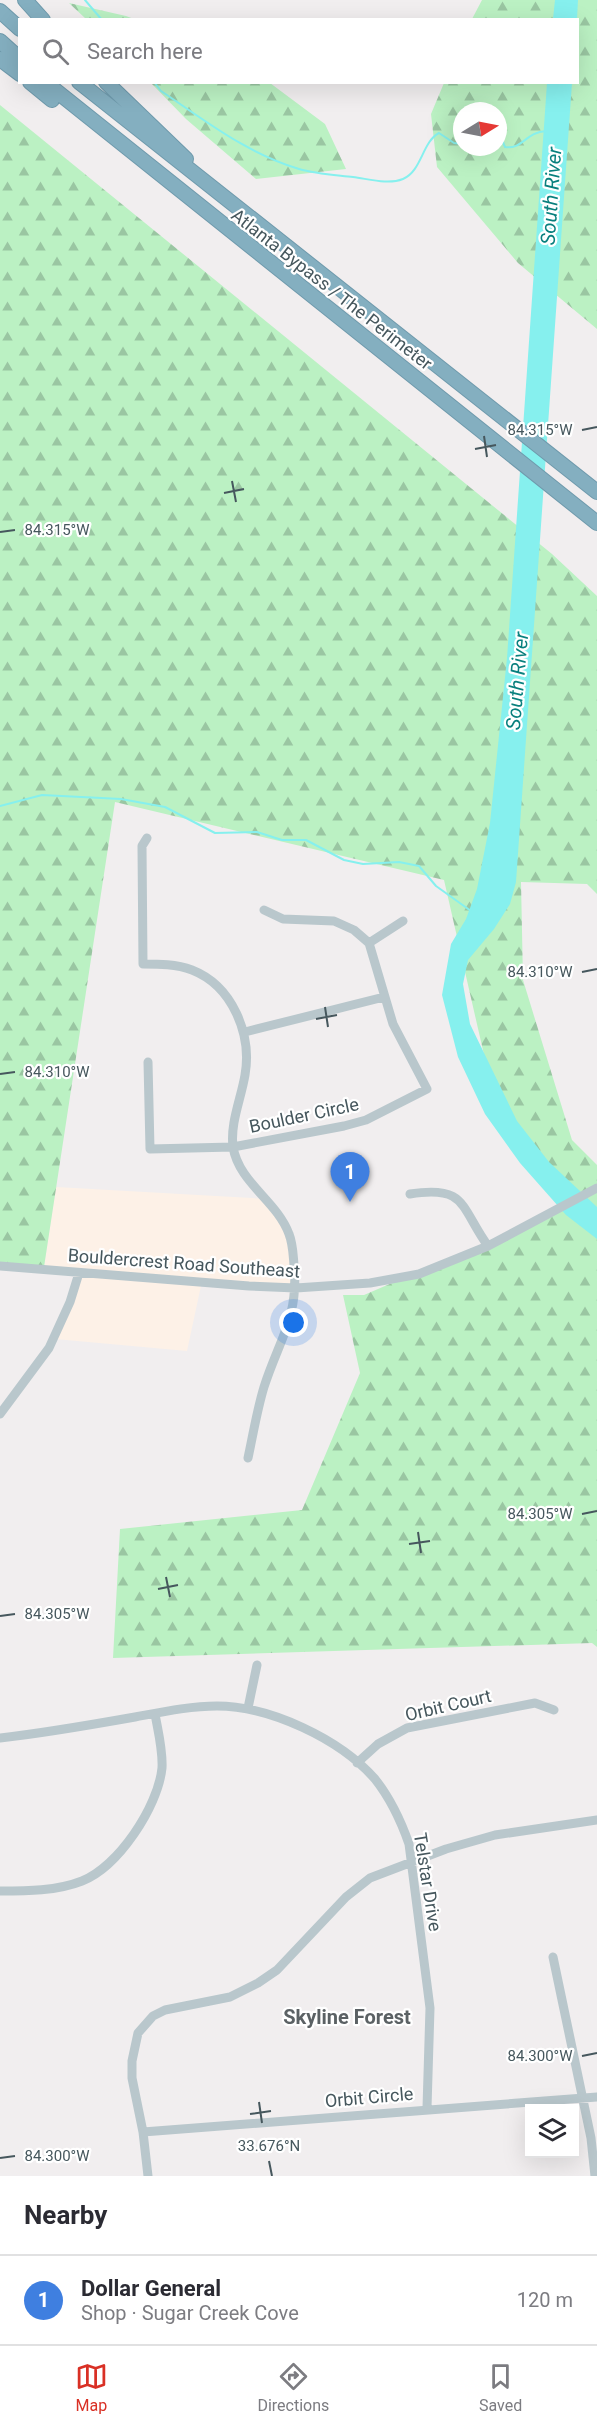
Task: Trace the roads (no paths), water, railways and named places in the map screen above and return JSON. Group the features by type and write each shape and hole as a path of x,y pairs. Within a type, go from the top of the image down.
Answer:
{"highway":[{"path":"25,0 41,18"},
{"path":"0,11 18,27"},
{"path":"0,41 18,57"},
{"path":"0,59 18,72"},
{"path":"33,84 152,170"},
{"name":"Atlanta Bypass / The Perimeter","path":"47,84 152,170 597,523"},
{"name":"Atlanta Bypass / The Perimeter","path":"81,84 597,491"},
{"path":"108,84 251,220"}],"street":[{"path":"147,838 142,846 142,964 179,966 208,980 231,1004 245,1032 247,1048 245,1074 233,1129 233,1146 237,1162 249,1182 276,1212 288,1231 296,1288 295,1306 264,1388 248,1458"},
{"path":"264,910 283,919 334,921 354,930 369,943 403,921"},
{"name":"Boulder Circle","path":"233,1146 366,1120 427,1089 402,1044 384,998 369,943"},
{"path":"245,1032 384,998"},
{"path":"148,1062 150,1149 233,1146"},
{"name":"Bouldercrest Road Southeast","path":"0,1266 296,1288 370,1283 419,1274 488,1246 597,1188"},
{"path":"410,1194 432,1191 448,1192 462,1203 488,1246"},
{"path":"0,1414 49,1348 70,1302 79,1273"},
{"path":"248,1708 257,1665"},
{"name":"Orbit Court","path":"357,1763 378,1744 407,1728 535,1703 554,1710"},
{"name":"Telstar Drive","path":"0,1738 217,1706 248,1708 267,1713 327,1740 357,1763 374,1779 401,1821 412,1862 430,2008 427,2108"},
{"path":"0,1891 56,1888 81,1882 97,1874 111,1862 145,1814 157,1788 162,1768 155,1714"},
{"path":"148,2176 143,2132 132,2078 135,2043 146,2022 165,2010 230,1997 258,1983 277,1970 346,1897 370,1878 495,1835 597,1820"},
{"path":"553,1956 591,2138 595,2176"},
{"name":"Orbit Circle","path":"143,2132 427,2108 597,2097"}],"water":[{"path":"555,0 578,0 577,18 553,18"},
{"name":"South River","path":"547,84 572,84 516,882 510,904 494,929 468,960 463,984 470,1024 517,1121 549,1162 597,1207 597,1239 566,1215 520,1163 485,1114 458,1057 442,995 451,944 466,919 477,889 490,823 507,658"}],"waterway":[{"path":"85,0 100,18"},
{"path":"156,84 161,91 210,125 244,145 280,162 312,172 378,181 397,181 414,170 433,137 439,133 453,142"},
{"path":"507,147 516,146 534,134 546,131"},
{"path":"0,806 42,795 121,799 165,807 215,833 257,832 282,840 306,840 344,860 363,864 399,862 419,866 436,886 471,911"}],"place":[{"name":"Dollar General","path":"350,1202"}],"district":[{"name":"Skyline Forest","path":"347,2017"}]}
